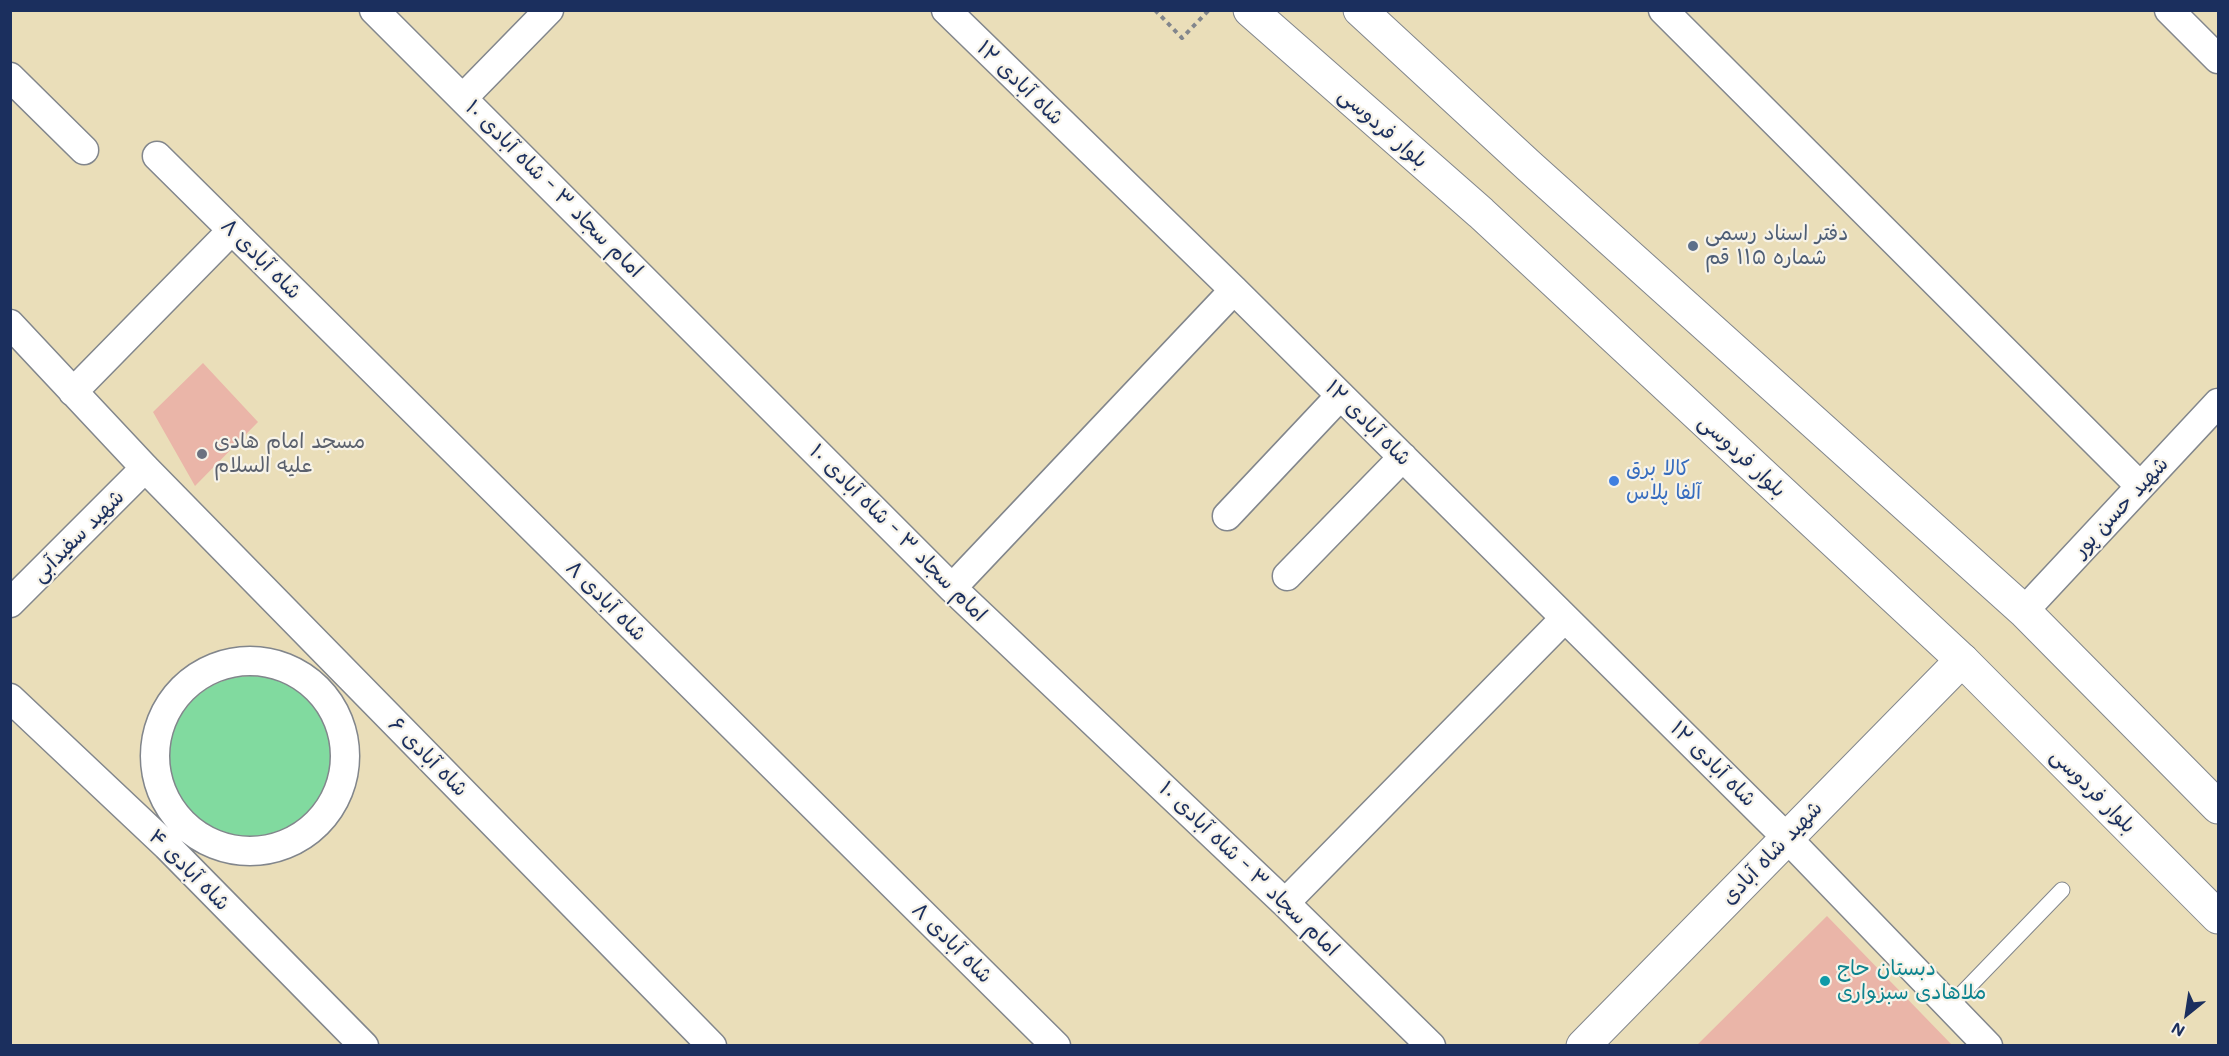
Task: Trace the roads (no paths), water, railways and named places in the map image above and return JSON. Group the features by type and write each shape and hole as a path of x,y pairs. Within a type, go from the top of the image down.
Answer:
{"main road":[{"name":"بلوار فردوسی","path":"1250,10 1480,213 1962,660 2218,917"},
{"path":"1360,10 1529,166 2024,611 2218,807"},
{"name":"شهید شاه آبادی","path":"1584,1046 1962,660"}],"street":[{"name":"امام سجاد ۳ - شاه آبادی ۱۰","path":"374,10 952,588 1285,903 1431,1046"},
{"path":"462,98 549,10"},
{"path":"1663,10 2140,486"},
{"path":"2169,10 2218,59"},
{"name":"شاه آبادی ۱۲","path":"961,16 1340,396 1787,838 1985,1044"},
{"path":"10,77 84,150"},
{"name":"شاه آبادی ۸","path":"157,156 1056,1046"},
{"path":"74,392 232,230"},
{"path":"952,588 1234,290"},
{"name":"شاه آبادی ۶","path":"10,324 145,468 712,1046"},
{"path":"1227,516 1340,396"},
{"name":"شهید حسن پور","path":"2024,611 2140,486 2215,413"},
{"path":"1287,576 1403,458"},
{"name":"شهید سفیدآبی","path":"10,603 145,468"},
{"path":"1285,903 1565,618"},
{"path":"259,662 288,669 323,693 340,728 345,758 340,789 325,816 303,836 274,849 243,852 177,837 155,775 154,746 162,717 178,692 201,674 229,663 259,662"},
{"path":"323,693 344,672"},
{"name":"شاه آبادی ۴","path":"10,698 177,837 364,1046"}],"lane":[{"path":"1949,1007 2062,890"}],"place":[{"name":"دفتر اسناد رسمی شماره ۱۱۵ قم","path":"1693,246"},
{"name":"مسجد امام هادی علیه السلام","path":"202,454"},
{"name":"کالا برق آلفا پلاس","path":"1614,481"},
{"name":"دبستان حاج ملاهادی سبزواری","path":"1825,981"}]}
